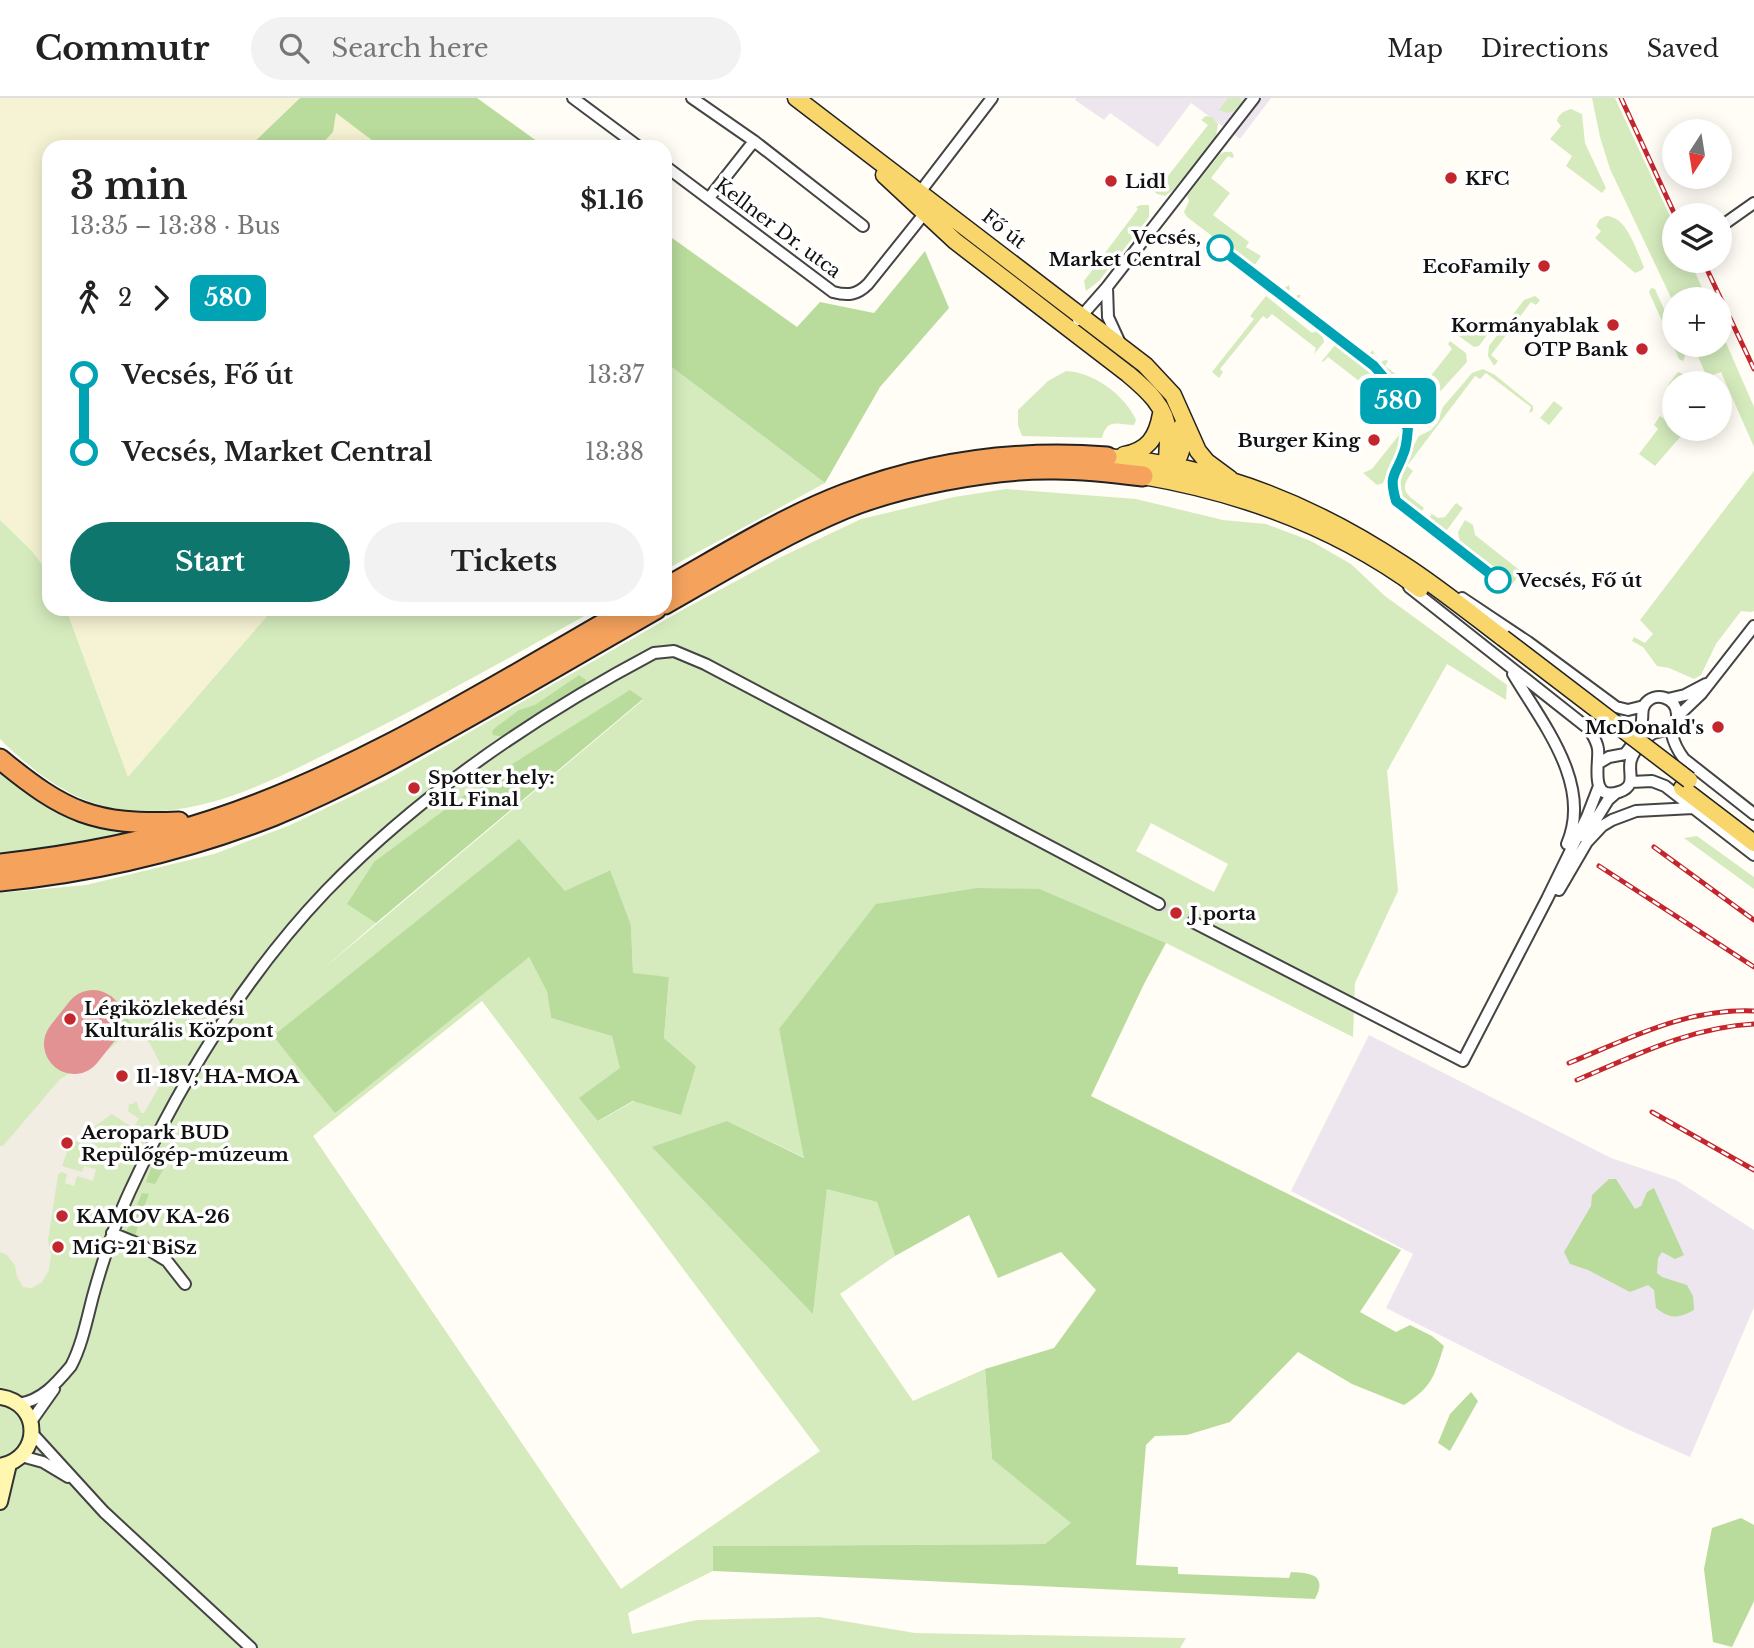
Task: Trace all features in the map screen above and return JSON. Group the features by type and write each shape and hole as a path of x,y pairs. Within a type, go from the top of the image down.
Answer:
{"highway":[{"path":"672,584 794,517 875,484 953,463 983,459 1071,454 1107,457"},
{"path":"672,600 810,525 846,508 882,497 956,480 1047,468 1143,476"},
{"path":"0,864 54,858 155,837 212,820 295,789 379,749 616,616"},
{"path":"0,881 79,871 204,840 275,815 334,789 434,736 644,616"},
{"path":"0,759 39,791 83,813 118,822 145,824 212,820"},
{"path":"0,895 45,884 79,871"}],"main road":[{"name":"Fő út","path":"796,98 1123,348 1161,381 1178,403"},
{"path":"835,128 954,241 1139,383 1162,411 1168,429 1170,467 1189,485"},
{"path":"924,214 958,220"},
{"path":"1143,476 1170,467 1184,444 1178,403"},
{"path":"1178,403 1198,451 1207,463 1230,479"},
{"path":"1107,457 1139,452 1150,443 1156,435 1162,411"},
{"path":"1107,457 1230,479 1309,510 1358,536 1406,566 1686,784 1754,843"},
{"path":"1143,476 1189,485 1271,508 1308,523 1386,567 1500,641"},
{"path":"1686,784 1754,830"}],"street":[{"path":"573,98 629,140"},
{"path":"587,109 595,98"},
{"path":"692,98 754,141 863,226"},
{"path":"920,192 992,98"},
{"path":"1068,329 1107,287 1254,98"},
{"path":"709,198 754,141"},
{"name":"Kellner Dr. utca","path":"672,171 833,292 843,295 860,291 868,284 924,214"},
{"path":"1732,219 1754,204"},
{"path":"1107,287 1108,317 1123,348"},
{"path":"1406,566 1448,589 1516,634 1616,707 1628,710 1644,706"},
{"path":"1386,567 1419,597 1589,729 1598,745 1600,763 1595,775 1599,786 1616,793"},
{"path":"1642,720 1647,728 1656,732 1667,731 1672,727 1678,716 1701,694 1754,626"},
{"path":"0,1502 10,1462 28,1445 31,1428 75,1359 112,1233 164,1121 208,1043 253,978 325,892 371,847 471,766 534,723 654,653 674,650 694,659 1158,904"},
{"path":"1510,668 1566,764 1572,791 1572,833 1549,886 1547,899"},
{"path":"1600,763 1609,757 1625,754 1634,742 1644,706 1651,698 1658,696 1668,699 1685,695 1709,682"},
{"path":"1668,699 1677,709 1678,716"},
{"path":"1672,727 1677,750 1684,759 1754,814"},
{"path":"1547,899 1608,800 1627,788 1631,782 1630,765 1639,746 1656,732"},
{"path":"1615,756 1630,765"},
{"path":"1631,782 1658,783 1754,855"},
{"path":"1193,922 1463,1061 1547,899 1599,786"},
{"path":"1547,899 1558,891 1587,842 1602,826 1636,811 1693,808"},
{"path":"112,1233 141,1245 167,1261 185,1284"},
{"path":"19,1405 39,1398 59,1381"},
{"path":"0,1396 19,1405 31,1428 104,1512 251,1648"},
{"path":"10,1462 43,1462 77,1482"}],"shaded area":[{"path":"0,98 300,98 256,140 42,140 42,565 0,520"},
{"path":"1271,98 1240,139 1191,103 1158,147 1110,113 1104,120 1075,100"},
{"path":"336,112 372,140 326,140 333,132"},
{"path":"69,616 267,616 128,777"},
{"path":"134,1028 150,1044 166,1075 144,1113 141,1113 136,1101 129,1104 128,1111 139,1119 133,1128 112,1114 68,1149 62,1166 82,1172 84,1166 96,1169 93,1181 77,1176 74,1186 65,1183 67,1174 61,1172 58,1175 48,1240 51,1256 49,1270 42,1282 32,1288 23,1287 15,1266 7,1255 0,1252 0,1146 3,1146 60,1079 76,1070 79,1065 78,1042 89,1030 108,1050"},
{"path":"1369,1035 1611,1158 1676,1180 1754,1230 1754,1307 1690,1457 1627,1429 1386,1308 1413,1254 1291,1191"}],"green space":[{"path":"300,98 477,98 535,140 372,140 336,113 333,132 326,140 256,140"},
{"path":"1228,98 1240,98 1243,103 1239,110 1227,113 1219,110"},
{"path":"1592,98 1615,98 1664,203 1662,273 1695,273 1702,287 1666,287 1610,169"},
{"path":"1571,109 1582,114 1585,143 1606,188 1602,193 1566,166 1572,156 1550,139 1561,126 1557,121 1559,116"},
{"path":"1206,116 1212,117 1218,124 1216,137 1173,190 1165,196 1157,194 1152,189 1154,182 1160,186 1208,125 1201,120"},
{"path":"1224,152 1232,152 1234,157 1228,156 1211,178 1230,193 1213,215 1249,242 1246,247 1261,256 1254,266 1284,288 1289,285 1287,293 1184,212 1189,201 1187,196"},
{"path":"1149,205 1149,217 1099,281 1086,291 1084,281 1138,209 1136,207"},
{"path":"1613,217 1625,228 1644,267 1642,270 1635,273 1595,238 1601,231 1596,226 1600,219"},
{"path":"672,238 797,327 820,302 874,313 925,251 949,308 880,387 825,483 672,367"},
{"path":"1651,288 1655,289 1662,305 1662,321 1649,292"},
{"path":"1297,295 1301,295 1298,300 1369,354 1373,350 1374,354 1367,356 1295,302"},
{"path":"1266,296 1312,333 1320,330 1324,342 1314,354 1316,348 1272,314 1267,319 1263,316 1220,369 1223,372 1219,378 1212,372 1254,319 1250,316"},
{"path":"1535,296 1540,300 1536,305 1531,302 1491,355 1498,361 1494,366 1488,356 1489,346 1524,300"},
{"path":"1474,319 1486,327 1491,321 1495,324 1479,346 1474,347 1456,334 1461,336"},
{"path":"1450,341 1466,353 1467,362 1436,396 1413,394 1382,366 1382,361 1388,361 1385,366 1409,384 1413,379 1425,375 1429,378 1452,349 1448,344"},
{"path":"1335,345 1357,358 1387,384 1398,403 1398,413 1390,413 1378,403 1381,398 1328,357 1322,361"},
{"path":"1698,357 1732,357 1754,407 1754,447 1732,397 1732,371 1704,371"},
{"path":"672,367 825,483 672,566"},
{"path":"1483,369 1495,375 1533,406 1533,411 1529,413 1531,407 1486,373 1480,379 1475,376 1407,466 1413,471 1406,484 1406,492 1424,508 1420,514 1401,498 1395,485 1398,473 1419,436 1431,430 1437,423 1443,407 1472,373"},
{"path":"1066,371 1087,376 1107,386 1131,411 1136,420 1134,425 1110,425 1102,438 1022,436 1018,425 1018,410 1048,381"},
{"path":"1554,401 1563,408 1549,425 1540,418"},
{"path":"1418,406 1424,409 1427,415 1424,421 1418,424 1412,421 1409,415 1412,409"},
{"path":"1660,416 1662,417 1662,441 1677,441 1655,466 1639,454 1658,429 1654,425"},
{"path":"1391,422 1401,422 1404,429 1402,445 1383,483 1377,485 1363,473 1372,469 1399,435 1400,430"},
{"path":"1754,471 1754,611 1741,611 1716,644 1701,675 1694,679 1657,666 1643,647 1632,641 1634,637 1645,643 1653,634 1640,620"},
{"path":"1006,489 1136,499 1223,520 1266,524 1311,541 1351,564 1385,596 1507,685 1506,700 1447,664 1387,771 1398,891 1355,983 1353,1037 1166,943 1040,889 779,1029 805,1158 727,1121 813,1313 827,1188 877,1202 895,1256 840,1294 913,1401 985,1369 992,1459 1072,1523 1045,1544 713,1546 713,1571 628,1613 632,1634 697,1620 819,1617 915,1633 1186,1638 1180,1648 0,1648 0,893 86,885 214,854 288,826 386,780 686,608 779,558 861,519 954,497","holes":["630,691 643,700 322,970 376,923 477,786","1151,823 1228,864 1214,892 1136,851","609,870 631,925 633,974 669,977 664,1038 696,1066 599,1121 621,1068 612,1035 551,1018 547,992 529,957 298,1066 273,1036","482,1001 820,1451 621,1589 313,1136"]},
{"path":"1456,503 1463,508 1447,530 1441,530 1427,520 1432,514 1438,518 1445,517"},
{"path":"0,520 42,565 42,616 69,616 128,777 267,616 584,616 323,756 244,791 190,807 133,811 95,804 44,777 0,739"},
{"path":"1465,520 1473,525 1475,535 1522,572 1512,584 1460,544 1458,532"},
{"path":"579,675 586,680 585,688 504,737 493,735 495,728 519,710 535,705"},
{"path":"630,690 643,699 376,923 347,904 374,862 477,786"},
{"path":"0,770 147,832 0,856"},
{"path":"1697,836 1754,877 1754,889 1684,838"},
{"path":"519,839 565,891 610,870 631,925 633,973 669,977 664,1038 696,1066 681,1115 633,1101 598,1121 579,1098 620,1068 612,1036 551,1018 547,992 529,957 335,1113 273,1036"},
{"path":"977,888 1040,889 1166,943 1091,1096 1401,1250 1360,1312 1396,1332 1410,1325 1432,1336 1444,1346 1431,1380 1421,1393 1404,1405 1352,1384 1298,1352 1230,1422 1187,1435 1155,1436 1146,1445 1136,1565 1178,1567 1178,1574 1289,1578 1291,1572 1305,1573 1318,1580 1315,1599 713,1571 713,1546 1045,1544 1071,1523 992,1459 985,1369 1054,1348 1096,1290 1061,1252 998,1278 969,1215 895,1256 877,1202 827,1189 813,1314 652,1147 727,1121 804,1158 779,1029 876,904"},
{"path":"110,999 134,1026 121,1037 95,1010"},
{"path":"156,1155 164,1157 164,1168 155,1184 146,1182"},
{"path":"1609,1179 1616,1179 1635,1209 1641,1206 1647,1192 1654,1188 1684,1255 1675,1259 1662,1252 1658,1258 1657,1273 1687,1285 1693,1296 1694,1310 1679,1316 1670,1316 1656,1308 1654,1290 1648,1285 1630,1292 1588,1270 1570,1264 1564,1252 1591,1206 1592,1195"},
{"path":"142,1193 149,1194 138,1222 135,1242 125,1234"},
{"path":"1471,1392 1478,1401 1450,1451 1438,1443 1450,1414"},
{"path":"1741,1518 1754,1525 1754,1601 1732,1647 1713,1642 1704,1569 1712,1528"}],"runway":[{"path":"74,1044 93,1020"}],"tunnel":[{"path":"1159,904 1193,922"}],"railway":[{"path":"1621,98 1669,203"},
{"path":"1709,273 1754,369"},
{"path":"1654,847 1754,920"},
{"path":"1599,866 1754,967"},
{"path":"1569,1063 1659,1026 1705,1014 1754,1011"},
{"path":"1577,1080 1685,1037 1731,1026 1754,1024"},
{"path":"1652,1112 1754,1170"}],"bus line":[{"name":"580","path":"1220,248 1374,366 1386,380 1401,406 1403,424 1408,428 1404,451 1391,484 1396,501 1498,580"}],"place":[{"name":"KFC","path":"1451,178"},
{"name":"Lidl","path":"1111,181"},
{"name":"Vecsés, Market Central","path":"1220,248"},
{"name":"EcoFamily","path":"1544,266"},
{"name":"Kormányablak","path":"1613,325"},
{"name":"OTP Bank","path":"1642,349"},
{"name":"Burger King","path":"1374,440"},
{"name":"Vecsés, Fő út","path":"1498,580"},
{"name":"McDonald's","path":"1718,727"},
{"name":"Spotter hely: 31L Final","path":"414,788"},
{"name":"J porta","path":"1176,913"},
{"name":"Légiközlekedési Kulturális Központ","path":"70,1019"},
{"name":"Il-18V, HA-MOA","path":"122,1076"},
{"name":"Aeropark BUD Repülőgép-múzeum","path":"67,1143"},
{"name":"KAMOV KA-26","path":"62,1216"},
{"name":"MiG-21 BiSz","path":"58,1247"}]}
